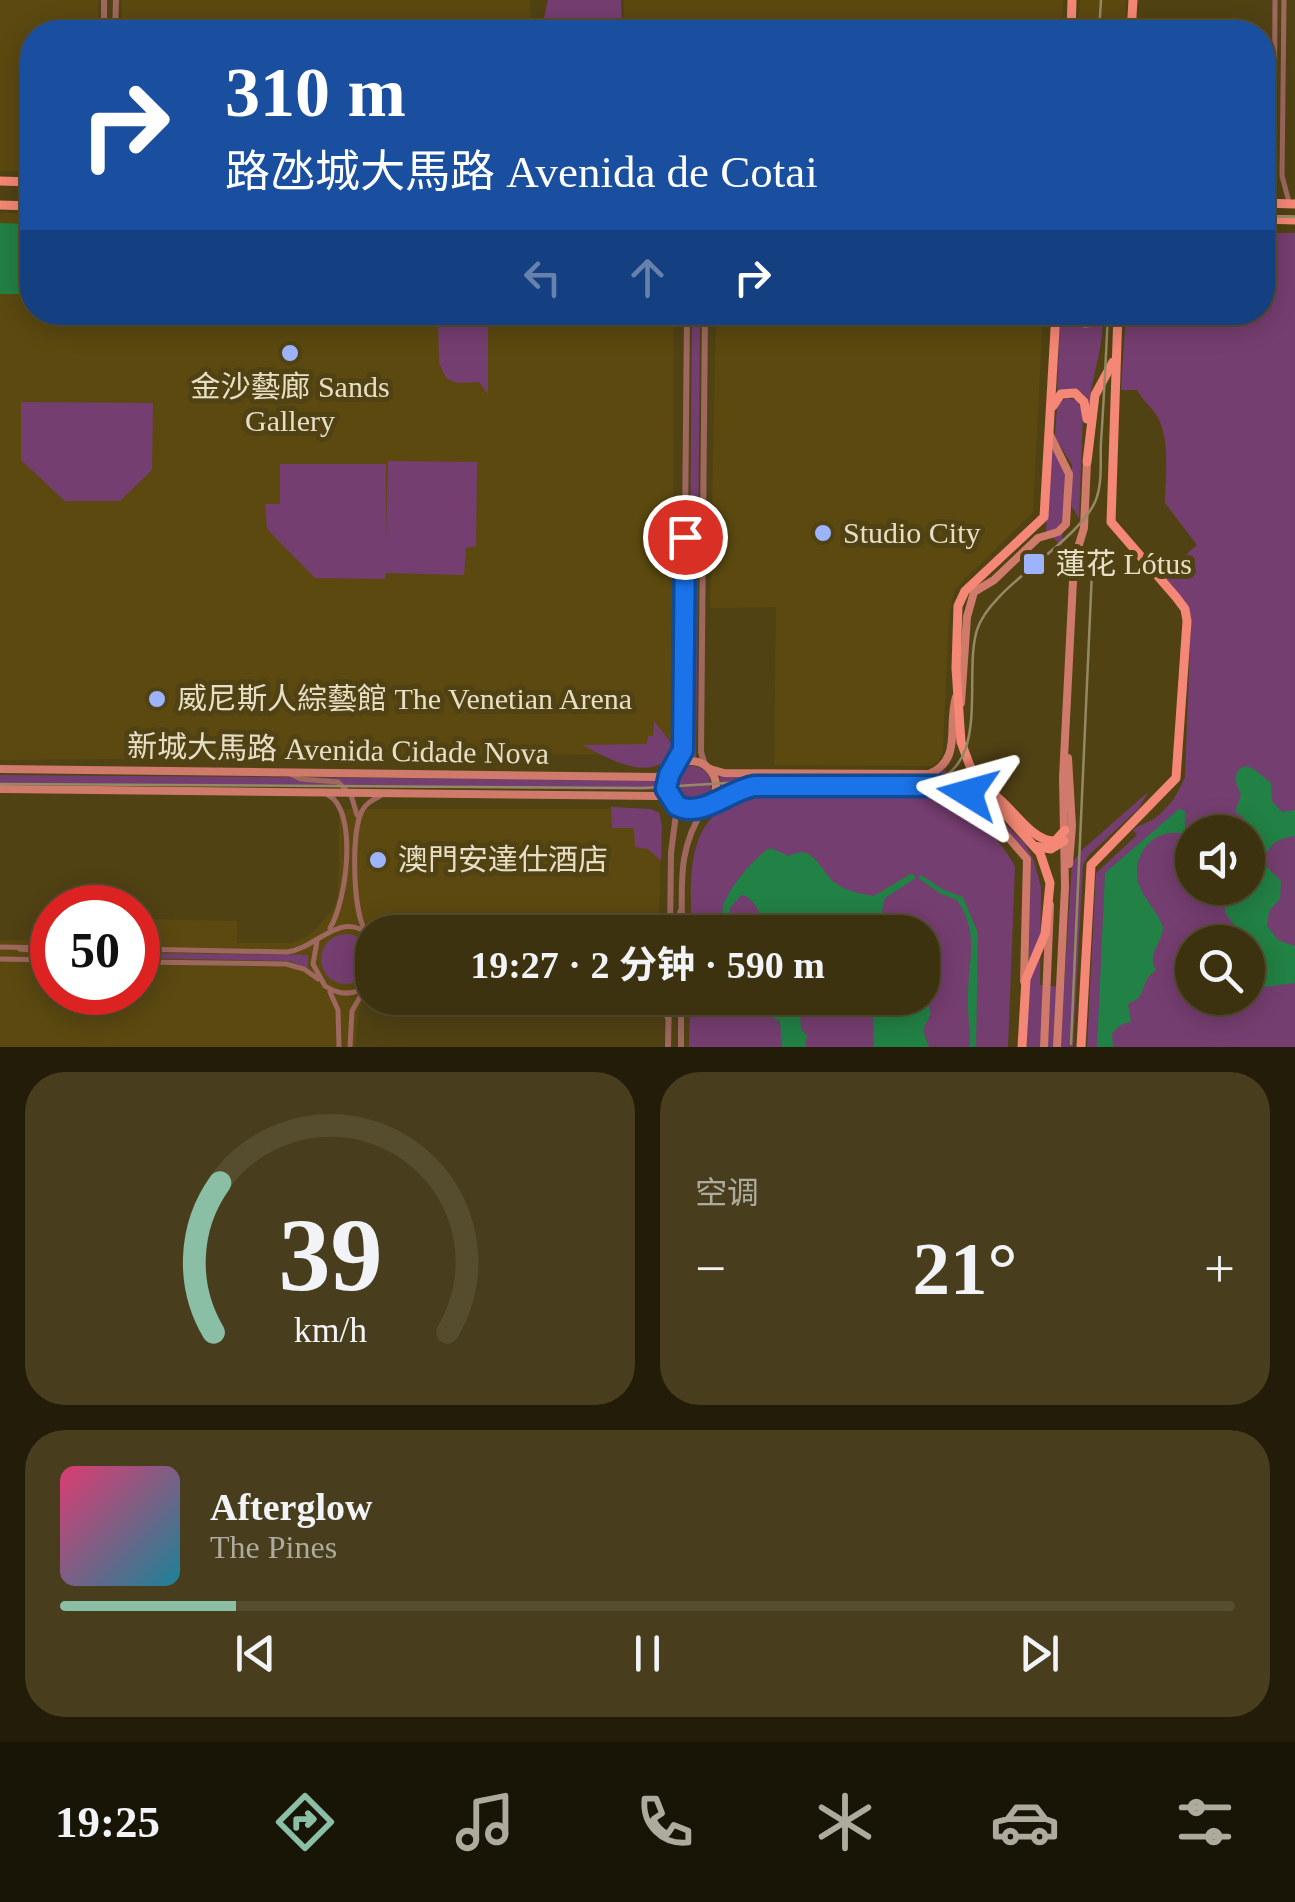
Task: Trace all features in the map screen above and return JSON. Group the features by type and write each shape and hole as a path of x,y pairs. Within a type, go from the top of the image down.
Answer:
{"main road":[{"path":"1044,1047 1048,872 1034,846 986,792 970,766 960,734 956,697 960,600 1042,520 1055,325"},
{"path":"1082,1047 1091,865 1176,778 1187,621 1185,609 1176,597 1111,522 1115,325"},
{"path":"1087,462 1095,395 1115,355"},
{"path":"1050,414 1062,394 1076,393 1082,399 1086,410 1087,462 1084,528 1074,560 1058,1047"},
{"path":"958,722 967,616 974,592 994,580 1038,538 1058,532 1066,524 1069,474 1049,433"},
{"path":"956,697 950,758 929,774 724,773 690,760 674,768 666,789 675,804 691,811 754,786 965,786 1007,804 1040,840 1054,841 1066,835"},
{"path":"1065,887 1072,840 1066,739"},
{"path":"708,767 716,782 708,804"},
{"name":"新城大馬路 Avenida Cidade Nova","path":"0,769 657,776 674,768"},
{"path":"940,786 964,790 975,798 1027,859 1022,1047"},
{"name":"新城大馬路 Avenida Cidade Nova","path":"0,789 660,796 675,804"},
{"path":"1034,846 1051,849 1066,835"},
{"path":"1024,995 1028,968 1045,934 1050,905"}],"street":[{"path":"1275,59 1276,0"},
{"path":"1284,0 1282,176 1284,192 1293,204"},
{"path":"674,768 683,750 687,325"},
{"path":"705,325 701,752 708,767"},
{"path":"685,559 695,564 703,559"},
{"path":"288,772 301,779 332,780 348,792 356,808 358,915"},
{"path":"318,792 336,799 344,812 345,879"},
{"path":"357,828 360,813 368,803 392,792"},
{"path":"672,915 670,853 675,804"},
{"path":"678,915 686,838 708,804"},
{"path":"160,949 287,952 304,948 328,931 340,911 348,867 356,863"},
{"path":"328,931 344,925 355,928"},
{"path":"318,979 312,959 319,939"},
{"path":"0,953 15,947 30,948"},
{"path":"0,953 30,957"},
{"path":"160,962 286,964 304,969 325,986 338,1010 339,1047"},
{"path":"325,986 342,994 355,991"},
{"path":"350,1047 355,1006"},
{"path":"667,1015 668,1047"},
{"path":"681,1015 681,1047"}],"shaded area":[{"path":"0,0 98,0 98,20 20,20 20,171 0,171"},
{"path":"122,0 530,0 531,20 122,20"},
{"path":"548,0 621,0 622,20 544,20"},
{"path":"624,0 1063,0 1062,20 624,20"},
{"path":"1080,0 1126,0 1125,20 1079,20"},
{"path":"0,213 20,213 20,325 674,325 673,732 669,746 652,754 0,760"},
{"path":"0,223 20,224 20,294 0,294"},
{"path":"1275,233 1295,233 1295,1047 1087,1047 1096,873 1137,835 1133,830 1165,809 1185,777 1191,618 1186,604 1163,575 1197,545 1165,503 1166,447 1161,425 1137,390 1121,390 1125,325 1275,325"},
{"path":"438,325 488,325 488,394 479,382 457,383 446,378 439,363"},
{"path":"692,325 700,325 698,558 690,558"},
{"name":"Studio City","path":"716,325 1042,325 1033,512 955,589 949,615 943,750 939,761 932,766 774,765 776,607 710,608"},
{"path":"1060,325 1103,325 1089,408 1083,393 1057,391"},
{"path":"1066,398 1077,400 1083,413 1079,518 1072,507 1072,465 1055,437 1057,406"},
{"path":"21,402 153,403 152,470 120,501 65,501 21,460"},
{"path":"1051,445 1066,474 1062,547 1046,530"},
{"path":"388,461 477,462 476,546 466,548 464,575 386,573 385,579 315,578 267,529 265,504 280,504 280,464 386,464 386,541"},
{"path":"690,567 698,568 696,757 688,757"},
{"path":"654,721 672,744 670,756 661,764 639,768 582,745 647,744 648,736 653,736"},
{"path":"692,766 706,771 711,785 706,799 692,804 678,799 673,785 678,771"},
{"path":"1245,766 1254,769 1271,783 1272,801 1282,812 1295,810 1295,836 1274,844 1265,858 1265,815 1235,812 1241,795 1235,780 1238,770"},
{"path":"945,770 952,781 746,784 721,793 720,776 925,779"},
{"path":"0,775 657,780 661,785 657,790 0,783"},
{"path":"1148,792 1139,808 1083,865 1073,1047 1027,1047 1031,858 978,796 1026,845 1034,861 1041,887 1040,985 1064,987 1072,863"},
{"path":"750,796 945,796 974,816 1015,867 1008,1047 689,1047 690,1015 940,1015 940,915 691,915 695,850 712,817"},
{"path":"611,807 659,813 661,861 648,849 635,847 634,828 612,828"},
{"path":"339,809 643,809 661,835 659,915 355,915 355,1015 358,1015 355,1047 0,1047 0,940 30,941 30,1015 160,1015 160,919 237,921 237,943 292,943 310,935 333,910 338,897"},
{"path":"1179,809 1185,811 1185,815 1175,815 1175,833 1161,835 1147,845 1137,870 1140,887 1163,928 1153,959 1156,970 1148,977 1139,998 1128,1004 1131,1022 1112,1033 1113,1047 1097,1047 1105,873"},
{"path":"770,848 789,856 804,852 834,882 874,896 912,873 916,878 885,898 884,915 760,915 750,899 741,895 730,908 730,915 722,915 730,892"},
{"path":"1265,865 1281,881 1280,899 1269,911 1267,926 1278,940 1295,946 1295,983 1265,987 1265,925 1234,925 1225,913 1225,905 1265,905"},
{"path":"921,875 963,897 978,933 976,1047 970,1047 968,923 957,900 918,878"},
{"path":"346,934 355,936 355,982 346,984 329,976 321,959 329,942"},
{"path":"160,953 308,955 308,968 289,961 160,958"},
{"path":"766,1015 800,1015 801,1030 807,1035 805,1047 782,1047 780,1021"},
{"path":"873,1015 930,1015 923,1030 929,1047 874,1047"}],"tram line":[{"path":"1100,20 1101,0"},
{"path":"1275,216 1295,217"},
{"path":"0,784 643,788 744,782 919,784 943,777 958,764 967,745 973,650 985,614 1070,534 1098,495 1107,325"},
{"path":"1071,1044 1092,571"}],"place":[{"name":"金沙藝廊 Sands Gallery","path":"290,353"},
{"name":"Studio City","path":"823,533"},
{"name":"蓮花 Lótus","path":"1034,564"},
{"name":"威尼斯人綜藝館 The Venetian Arena","path":"157,699"},
{"name":"澳門安達仕酒店","path":"378,860"}],"route":[{"path":"685,537 683,750 666,782 672,802 684,810 698,810 732,792 754,786 940,786 968,793"}]}
